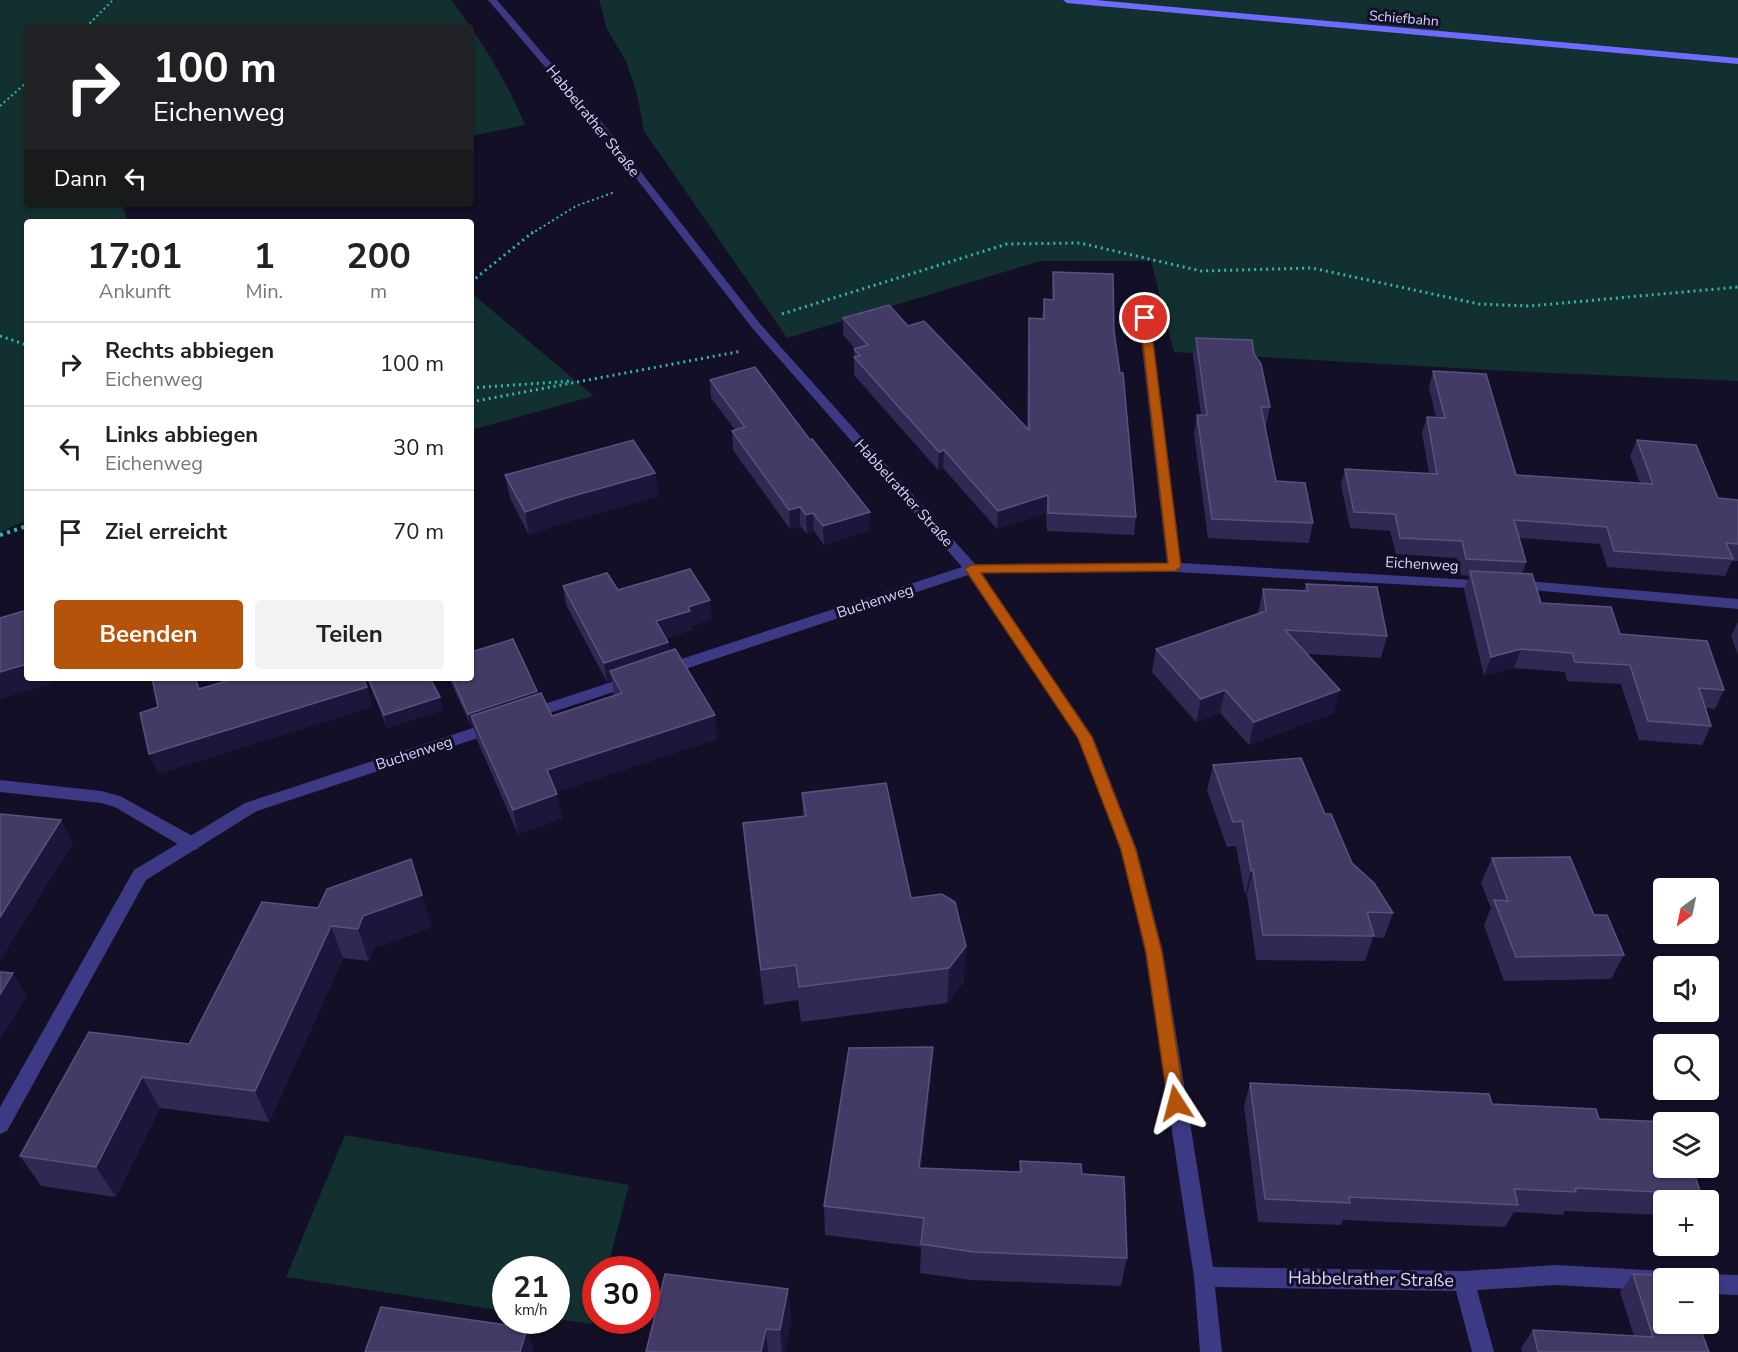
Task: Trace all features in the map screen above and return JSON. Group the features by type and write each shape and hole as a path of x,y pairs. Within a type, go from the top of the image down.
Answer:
{"main road":[{"name":"Schiefbahn","path":"1067,0 1738,61"}],"street":[{"name":"Habbelrather Straße","path":"492,0 601,127 757,327 971,569 1085,737 1129,850 1154,952 1203,1277 1211,1352"},
{"path":"1142,296 1175,567"},
{"name":"Eichenweg","path":"971,569 1175,567 1546,587 1738,604"},
{"name":"Buchenweg","path":"0,1125 140,875 250,807 971,569"},
{"path":"0,786 101,797 120,802 192,844"},
{"name":"Habbelrather Straße","path":"1203,1277 1464,1281 1556,1275 1653,1280"},
{"name":"Habbelrather Straße","path":"1464,1281 1483,1352"},
{"path":"1719,1284 1738,1285"}],"path":[{"path":"89,24 113,0"},
{"path":"0,106 24,85"},
{"path":"474,279 520,241 594,197 645,185"},
{"path":"757,327 788,311 1007,244 1080,243 1201,271 1311,268 1479,304 1530,306 1738,287"},
{"path":"0,336 24,344"},
{"path":"474,401 773,345"},
{"path":"474,388 591,380"},
{"path":"0,535 24,527"}],"green space":[{"path":"0,0 113,0 112,2 115,0 452,0 469,24 24,24 24,207 123,207 127,219 24,219 24,521 0,532"},
{"path":"599,0 1738,0 1738,381 1508,371 1174,352 1151,261 1040,261 787,338 644,131 637,94 626,61 607,29"},
{"path":"474,32 502,77 525,125 474,135"},
{"path":"474,296 475,296 594,396 474,429"},
{"path":"345,1135 629,1185 610,1256 582,1256 582,1323 570,1321 570,1256 492,1256 492,1309 286,1277"}],"building":[{"path":"1053,272 1113,274 1114,331 1120,373 1123,373 1136,517 1048,513 1048,495 998,511 944,450 939,452 854,357 860,356 854,349 868,345 843,318 889,305 908,326 924,321 1029,430 1029,318 1044,319 1044,299 1054,300"},
{"path":"1196,338 1252,340 1254,354 1261,364 1270,407 1261,407 1276,481 1305,483 1313,523 1212,519 1197,415 1207,415"},
{"path":"755,367 810,440 812,439 870,512 823,526 813,513 806,515 800,507 789,510 732,431 745,427 710,380"},
{"path":"1433,371 1486,374 1516,475 1653,484 1637,440 1696,445 1718,498 1738,500 1738,544 1726,543 1733,559 1614,551 1607,527 1514,520 1526,562 1466,559 1462,541 1400,538 1395,514 1354,512 1345,469 1437,474 1427,417 1445,418"},
{"path":"633,440 655,473 525,512 505,475"},
{"path":"690,569 710,600 688,607 690,611 656,621 668,642 604,663 563,586 607,573 618,590"},
{"path":"1470,571 1532,574 1541,603 1611,607 1620,634 1707,641 1724,690 1699,688 1711,726 1648,721 1630,665 1575,662 1572,653 1521,649 1491,657"},
{"path":"1306,584 1377,587 1387,636 1285,630 1340,690 1254,722 1225,690 1201,699 1156,649 1266,611 1263,589 1308,591"},
{"path":"24,611 24,665 0,672 0,618"},
{"path":"513,639 537,691 468,714 453,681 474,681 474,651"},
{"path":"675,649 715,715 547,770 557,794 513,810 471,716 541,693 552,716 622,693 610,671"},
{"path":"153,681 196,681 199,689 227,681 364,681 367,687 149,754 140,713 158,707"},
{"path":"369,681 432,681 440,697 384,715"},
{"path":"1301,758 1325,814 1331,814 1352,863 1374,883 1393,913 1367,912 1374,936 1263,935 1253,870 1251,871 1242,821 1233,822 1213,765"},
{"path":"886,783 911,898 942,894 955,902 966,946 949,968 799,987 796,965 761,970 743,823 806,816 802,793"},
{"path":"0,815 61,820 0,917"},
{"path":"1570,857 1594,915 1607,915 1624,955 1516,957 1494,900 1508,901 1492,858"},
{"path":"411,859 422,895 363,916 358,929 331,926 255,1091 142,1077 96,1167 20,1156 89,1032 189,1044 262,902 318,908 327,889"},
{"path":"0,972 13,973 0,994"},
{"path":"933,1047 919,1168 1021,1172 1020,1161 1081,1164 1082,1174 1124,1177 1127,1258 974,1252 921,1244 924,1218 824,1206 849,1048"},
{"path":"1250,1083 1489,1094 1492,1104 1596,1109 1599,1119 1653,1121 1653,1178 1696,1178 1700,1190 1653,1192 1575,1188 1576,1192 1514,1189 1518,1205 1349,1197 1350,1203 1265,1199"},
{"path":"665,1274 788,1289 780,1330 766,1329 761,1352 646,1352 650,1334 660,1334 660,1295"},
{"path":"1633,1274 1653,1275 1653,1334 1702,1334 1709,1352 1538,1352 1533,1330 1653,1337"},
{"path":"381,1307 492,1323 492,1334 525,1334 520,1352 365,1352"}],"route":[{"path":"1145,318 1175,567 971,569 1085,737 1129,850 1154,952 1176,1103"}]}
